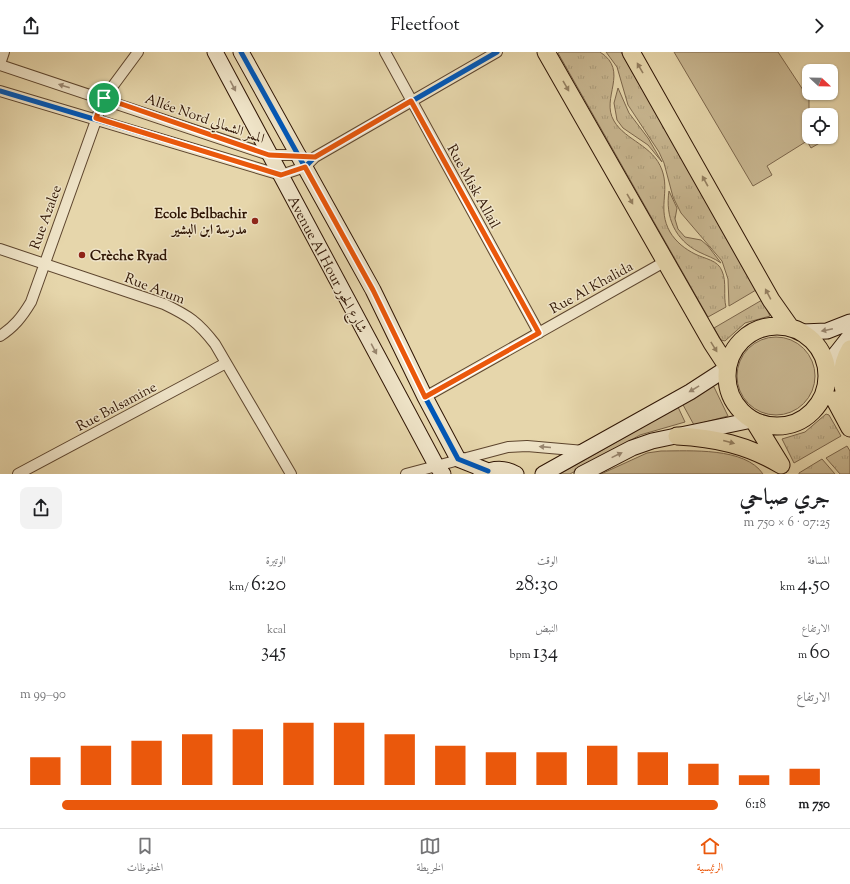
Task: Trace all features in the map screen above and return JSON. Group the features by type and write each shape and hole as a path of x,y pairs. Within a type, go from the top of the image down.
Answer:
{"main road":[{"path":"546,52 727,367"},
{"path":"631,52 771,300 796,329 816,346 825,364 827,376 838,407 850,428"},
{"path":"796,329 777,326 763,329 751,334 741,343 733,354 727,367 727,380 729,392 742,413 753,421 766,425 778,426 790,424 802,419 812,411 819,402 824,390 827,376"},
{"path":"850,349 845,360 842,380 843,390 850,410"},
{"path":"753,421 784,470"},
{"path":"676,436 710,438 732,443 754,450 784,470"}],"street":[{"path":"0,65 4,52"},
{"name":"Rue Azalee","path":"0,336 12,329 22,317 31,302 43,263 104,98 138,52"},
{"name":"Avenue Al Hour شارع الحور","path":"214,52 440,470"},
{"name":"Avenue Al Hour شارع الحور","path":"241,52 306,159 373,290 425,397 458,459"},
{"name":"Rue Misk Allail","path":"385,52 539,333"},
{"path":"0,91 96,118 281,175 306,159 497,52"},
{"name":"Allée Nord الممر الشمالي","path":"0,65 104,98 269,155 306,159"},
{"name":"Rue Arum","path":"0,249 164,304 189,316 208,335 291,474"},
{"name":"Rue Al Khalida","path":"425,397 666,261"},
{"path":"796,329 827,331 850,322"},
{"path":"827,376 835,355 850,336"},
{"name":"Rue Balsamine","path":"18,474 226,363"},
{"path":"543,474 690,392 727,367"},
{"path":"582,474 632,448 652,441 753,421"},
{"path":"406,474 440,470 458,459 514,446 584,451"},
{"path":"458,459 485,472 504,470 516,474"}],"green space":[{"path":"600,52 609,59 613,68 614,76 610,103 614,121 625,134 646,149 658,162 664,178 664,216 666,224 675,239 684,247 695,254 718,264 722,271 724,280 726,307 708,317 558,53"},
{"path":"606,52 621,52 756,290 729,306 728,279 722,261 681,213 673,197 664,163 659,152 628,105 617,67"},
{"path":"674,52 778,52 802,88 802,100 809,100 809,108 802,108 802,144 767,166 772,175 753,186"},
{"path":"618,88 629,113 648,138 662,162 648,145 623,128 617,120 614,103"},
{"path":"809,144 818,144 811,148"},
{"path":"669,191 677,208 675,219 678,229 685,237 701,240 708,246 721,263 691,247 678,234 670,219 668,201"},
{"path":"762,300 770,316 745,323 725,341 721,340 714,328"},
{"path":"776,337 791,340 804,348 812,361 815,376 812,391 804,404 791,412 776,415 761,412 748,404 740,391 737,376 740,361 748,348 761,340"},
{"path":"712,386 714,387 728,416 694,425 682,403"},
{"path":"678,407 685,422 640,435 570,474 560,474"},
{"path":"826,414 829,415 841,436 794,463 782,439 805,432"},
{"path":"847,446 850,451 850,474 840,474 826,458"},
{"path":"661,451 701,451 730,455 744,459 755,465 763,474 601,474 647,453"},
{"path":"822,459 835,474 799,474 799,473"}],"cycle path":[{"path":"241,52 373,290 425,397 458,459 488,471"},
{"path":"0,91 281,175 305,167 315,157 497,52"}],"place":[{"name":"Ecole Belbachir مدرسة ابن البشير","path":"255,221"},
{"name":"Crèche Ryad","path":"82,255"}],"route":[{"path":"104,98 269,155 299,155 315,157 411,101 539,333 425,397 373,290 305,167 281,175 96,118 104,98"}]}
